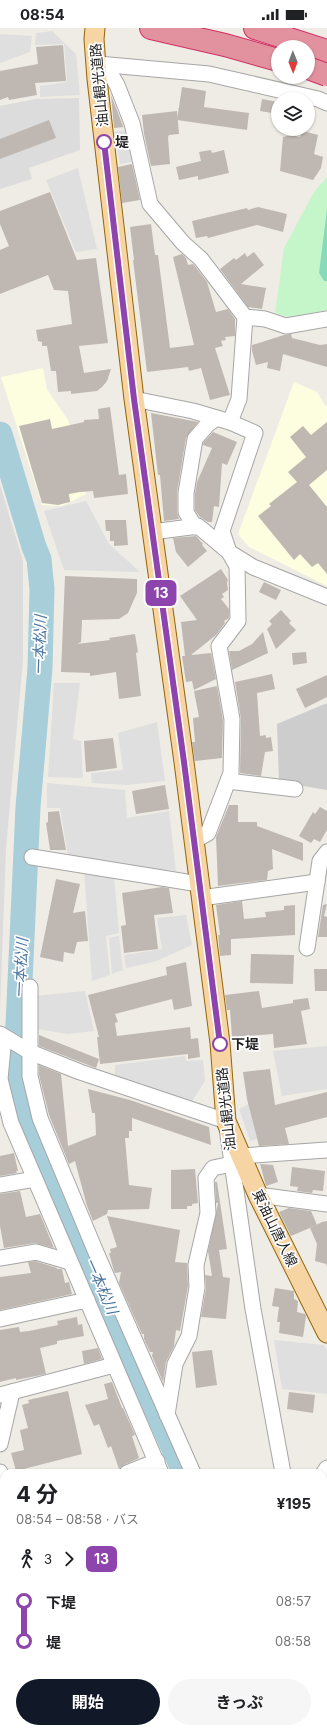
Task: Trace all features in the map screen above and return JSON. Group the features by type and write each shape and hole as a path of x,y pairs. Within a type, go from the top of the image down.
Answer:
{"highway":[{"path":"151,28 271,57"},
{"path":"171,28 271,57"},
{"path":"255,28 327,51"},
{"path":"265,28 320,44"},
{"path":"315,71 327,75"}],"main road":[{"name":"油山観光道路","path":"95,28 96,71 134,399 220,1044 226,1121"},
{"name":"東油山唐人線","path":"226,1121 237,1160 258,1195 327,1333"}],"street":[{"path":"96,71 209,74 318,99 327,103"},
{"path":"96,71 110,73 117,85 132,123 150,204 183,243 201,260 245,317 239,399 224,420 208,424 195,439 186,493 186,512 195,527"},
{"path":"245,317 265,320 286,326 327,319"},
{"path":"134,399 193,411 224,420 255,434 222,531 229,552 237,566 238,622 219,646 232,719 231,773 208,833 194,841"},
{"path":"152,532 198,526 229,552 252,567 327,598"},
{"path":"228,781 295,789"},
{"path":"307,948 320,861 327,852"},
{"path":"32,857 200,891 317,882"},
{"path":"30,988 28,1051 30,1076 40,1118 98,1256 191,1469"},
{"path":"148,1469 159,1467 11,1123 0,1079 5,1037 28,1051 80,1072 226,1121"},
{"path":"167,1415 175,1364 189,1336 192,1322 197,1286 196,1265 208,1213 206,1178 213,1168 237,1160 327,1150"},
{"name":"油山観光道路","path":"237,1160 253,1309 282,1469"},
{"path":"0,1184 35,1178"},
{"path":"258,1195 327,1204"},
{"path":"0,1258 36,1252 70,1262"},
{"path":"0,1319 87,1300"},
{"path":"0,1444 6,1394 114,1365"}],"shaded area":[{"path":"52,31 76,54 80,95 40,97 40,86 67,82 64,44 35,45 36,33"},
{"path":"0,34 32,36 30,52 0,63"},
{"path":"79,98 80,150 29,168 32,179 0,189 0,106 36,99"},
{"path":"130,129 136,161 120,164 114,132"},
{"path":"78,168 97,249 76,252 46,180"},
{"path":"43,368 47,389 68,420 82,463 86,494 62,506 42,505 1,377"},
{"path":"294,382 317,392 327,406 327,586 249,547 238,534"},
{"path":"0,485 23,561 23,660 6,848 0,1011"},
{"path":"86,501 109,544 140,572 64,570 44,511"},
{"path":"54,683 80,683 73,739 81,741 83,778 48,777"},
{"path":"327,703 327,790 279,782 277,724"},
{"path":"157,722 165,781 127,785 92,783 91,773 123,770 118,733"},
{"path":"47,783 125,790 127,818 169,811 176,871 69,861 60,808 47,808"},
{"path":"84,871 114,875 119,933 106,936 110,975 92,981"},
{"path":"186,915 192,945 154,962 126,968 124,955 162,949 157,918"},
{"path":"119,936 123,970 112,974 109,938"},
{"path":"85,991 94,1031 68,1034 31,1028 33,996"},
{"path":"327,1046 327,1089 282,1096 273,1051"},
{"path":"185,1056 186,1061 203,1060 205,1081 191,1103 115,1077 115,1065"},
{"path":"249,1104 257,1139 250,1141 239,1109"},
{"path":"274,1340 324,1345 327,1351 327,1394 282,1389"}],"green space":[{"path":"327,177 327,310 289,317 275,313 284,248 314,192"},
{"path":"327,209 327,281 324,281 319,273"}],"building":[{"path":"63,45 66,81 35,83 37,95 9,100 8,97 0,100 0,71 38,64 36,47"},
{"path":"182,87 206,91 204,107 249,113 247,130 177,120"},
{"path":"111,95 123,126 124,127 114,128"},
{"path":"262,99 271,101 271,113 260,111"},
{"path":"177,111 179,134 169,135 168,137 170,164 151,166 144,134 142,115"},
{"path":"49,120 56,138 0,159 0,139"},
{"path":"318,135 314,154 323,157 321,168 313,180 280,171 283,137"},
{"path":"211,150 212,153 224,150 229,173 198,180 198,176 179,180 176,167 201,161 199,152"},
{"path":"132,164 140,200 122,203 118,167"},
{"path":"50,192 77,260 96,258 108,343 79,346 84,373 111,369 107,381 97,391 71,394 71,391 58,392 56,371 51,371 47,346 42,346 42,342 38,341 36,330 72,324 68,291 54,290 48,275 0,294 0,250 9,246 0,224 0,211"},
{"path":"258,207 287,214 283,232 257,225 208,238 207,236 196,238 192,221 247,208 248,210"},
{"path":"151,224 155,255 158,255 170,348 194,345 173,257 182,254 186,258 188,265 194,265 207,282 216,312 228,309 235,319 235,336 225,337 226,340 221,341 223,346 215,348 230,395 210,400 201,368 189,371 188,367 147,372 130,227"},
{"path":"254,252 264,265 241,284 266,288 262,309 248,307 220,269 234,258 236,260 245,253 247,257"},
{"path":"291,334 292,338 320,345 327,344 327,367 283,354 280,371 267,368 268,362 256,365 252,345"},
{"path":"110,407 119,475 126,474 128,494 94,498 93,491 80,492 69,494 70,502 58,505 42,503 19,426 50,419 52,429 84,422 84,420 99,419 98,409"},
{"path":"151,413 198,422 186,438 177,492 177,512 179,519 164,521 160,475 158,475"},
{"path":"327,422 327,470 309,485 327,507 327,574 318,563 312,567 300,554 294,560 258,516 271,506 269,504 297,482 288,472 306,457 290,437 303,426 311,435"},
{"path":"213,432 237,442 227,465 222,463 219,507 214,506 212,522 208,522 200,517 195,510 195,494 197,482 212,448 203,445 203,443"},
{"path":"105,520 126,520 128,545 114,546 114,541 110,541 110,531 106,531"},
{"path":"196,536 207,551 188,567 176,552 173,538"},
{"path":"221,569 228,580 228,590 222,594 224,597 221,599 229,609 229,618 224,621 225,623 216,635 191,655 211,653 216,679 194,690 192,681 186,682 182,656 185,656 181,622 197,620 180,596"},
{"path":"65,576 137,579 137,593 128,613 119,619 82,620 81,642 77,644 110,640 109,638 135,634 138,652 136,653 141,696 119,699 116,672 90,676 90,673 61,672"},
{"path":"264,582 281,590 276,600 259,592"},
{"path":"281,610 291,621 289,623 296,630 276,649 267,629 272,624 269,621"},
{"path":"263,632 268,653 232,670 229,651 239,651 252,644"},
{"path":"306,652 307,663 293,665 292,653"},
{"path":"272,674 275,689 257,693 260,736 266,735 266,738 271,737 273,751 265,752 261,776 240,773 241,719 235,682"},
{"path":"327,675 327,697 305,708 296,689"},
{"path":"217,686 223,720 222,758 195,761 192,742 195,742 193,718 199,717 194,691"},
{"path":"113,738 117,768 86,772 84,741"},
{"path":"165,785 169,809 136,814 132,791"},
{"path":"229,805 238,805 238,822 257,822 257,826 303,843 303,861 272,849 273,869 268,871 267,880 218,886 216,837"},
{"path":"320,807 327,811 327,830 320,842 314,839 311,843 299,836 313,812 315,814"},
{"path":"59,811 66,850 50,850 46,823 48,822 48,812"},
{"path":"56,879 80,884 73,913 85,911 88,941 77,942 74,954 64,952 63,962 40,957"},
{"path":"162,887 169,888 173,913 154,915 158,949 124,953 121,926 126,925 122,893"},
{"path":"242,901 244,919 266,917 265,912 284,910 284,906 295,905 295,935 231,939 231,955 220,956 218,935 220,935 216,905"},
{"path":"327,904 324,916 327,917 327,937 318,937 323,905"},
{"path":"251,954 294,955 293,984 250,983"},
{"path":"186,962 192,1006 174,1010 172,999 115,1014 118,1022 115,1023 117,1036 190,1027 191,1039 198,1038 200,1057 188,1059 188,1054 100,1064 97,1037 99,1037 88,995 167,975 166,967"},
{"path":"314,969 327,969 327,991 315,991"},
{"path":"259,991 262,1008 293,1003 293,1000 308,998 310,1009 301,1011 307,1044 274,1048 273,1034 232,1037 230,1010 227,1010 225,995"},
{"path":"39,1035 99,1059 96,1068 39,1046"},
{"path":"39,1065 61,1074 68,1146 96,1135 95,1113 92,1113 88,1089 130,1100 209,1127 211,1145 132,1118 132,1131 129,1131 129,1138 125,1138 129,1185 152,1188 149,1209 108,1210 107,1214 93,1221 87,1206 75,1161 69,1164 49,1115 39,1075"},
{"path":"270,1069 275,1105 327,1092 327,1117 285,1128 289,1144 259,1146 247,1099 243,1072"},
{"path":"14,1153 18,1171 16,1171 17,1173 0,1176 0,1156"},
{"path":"260,1164 273,1165 278,1182 266,1186"},
{"path":"292,1167 325,1171 323,1191 313,1190 312,1193 297,1191 298,1187 290,1186"},
{"path":"195,1169 198,1203 192,1204 192,1206 187,1206 187,1209 171,1209 171,1170"},
{"path":"215,1182 217,1182 227,1249 219,1250 223,1277 230,1278 226,1319 201,1317 206,1288 205,1275 212,1276 208,1251 218,1203 216,1203"},
{"path":"20,1191 26,1217 40,1214 54,1248 35,1243 4,1248 0,1226 0,1194"},
{"path":"289,1208 311,1211 317,1225 291,1236 279,1212"},
{"path":"107,1216 180,1230 175,1262 187,1263 188,1286 180,1331 176,1330 174,1346 166,1362 163,1382 152,1356 153,1352 150,1352 144,1339 144,1334 142,1334 119,1283 121,1272 115,1273 114,1271 109,1253 111,1253 110,1249 117,1247"},
{"path":"327,1221 327,1267 326,1264 315,1261 317,1244 310,1228"},
{"path":"35,1261 57,1269 62,1269 65,1283 69,1282 72,1294 0,1310 0,1277 31,1273 28,1262"},
{"path":"275,1288 294,1291 294,1299 298,1301 297,1312 305,1314 306,1316 303,1337 279,1333 280,1322 277,1322 279,1307 272,1306"},
{"path":"77,1317 78,1325 82,1324 84,1336 57,1341 57,1344 40,1348 46,1374 0,1382 0,1330 19,1327 20,1332 29,1331 58,1325 57,1321"},
{"path":"98,1348 102,1359 84,1364 82,1351"},
{"path":"212,1350 217,1385 196,1388 192,1352"},
{"path":"112,1382 135,1435 132,1436 139,1458 119,1469 111,1446 108,1448 99,1424 94,1426 85,1405 108,1399 104,1384"},
{"path":"68,1391 82,1454 24,1469 15,1469 11,1453 24,1450 20,1430 28,1428 22,1405 29,1403 28,1400"},
{"path":"289,1392 315,1395 313,1413 287,1409"}],"waterway":[{"name":"一本松川","path":"0,434 39,559 42,589 40,668 28,807 18,1025 14,1055 18,1103 183,1469"}],"bus line":[{"name":"13","path":"104,142 134,399 184,762 220,1044"}],"place":[{"name":"堤","path":"104,142"},
{"name":"下堤","path":"220,1044"}]}
